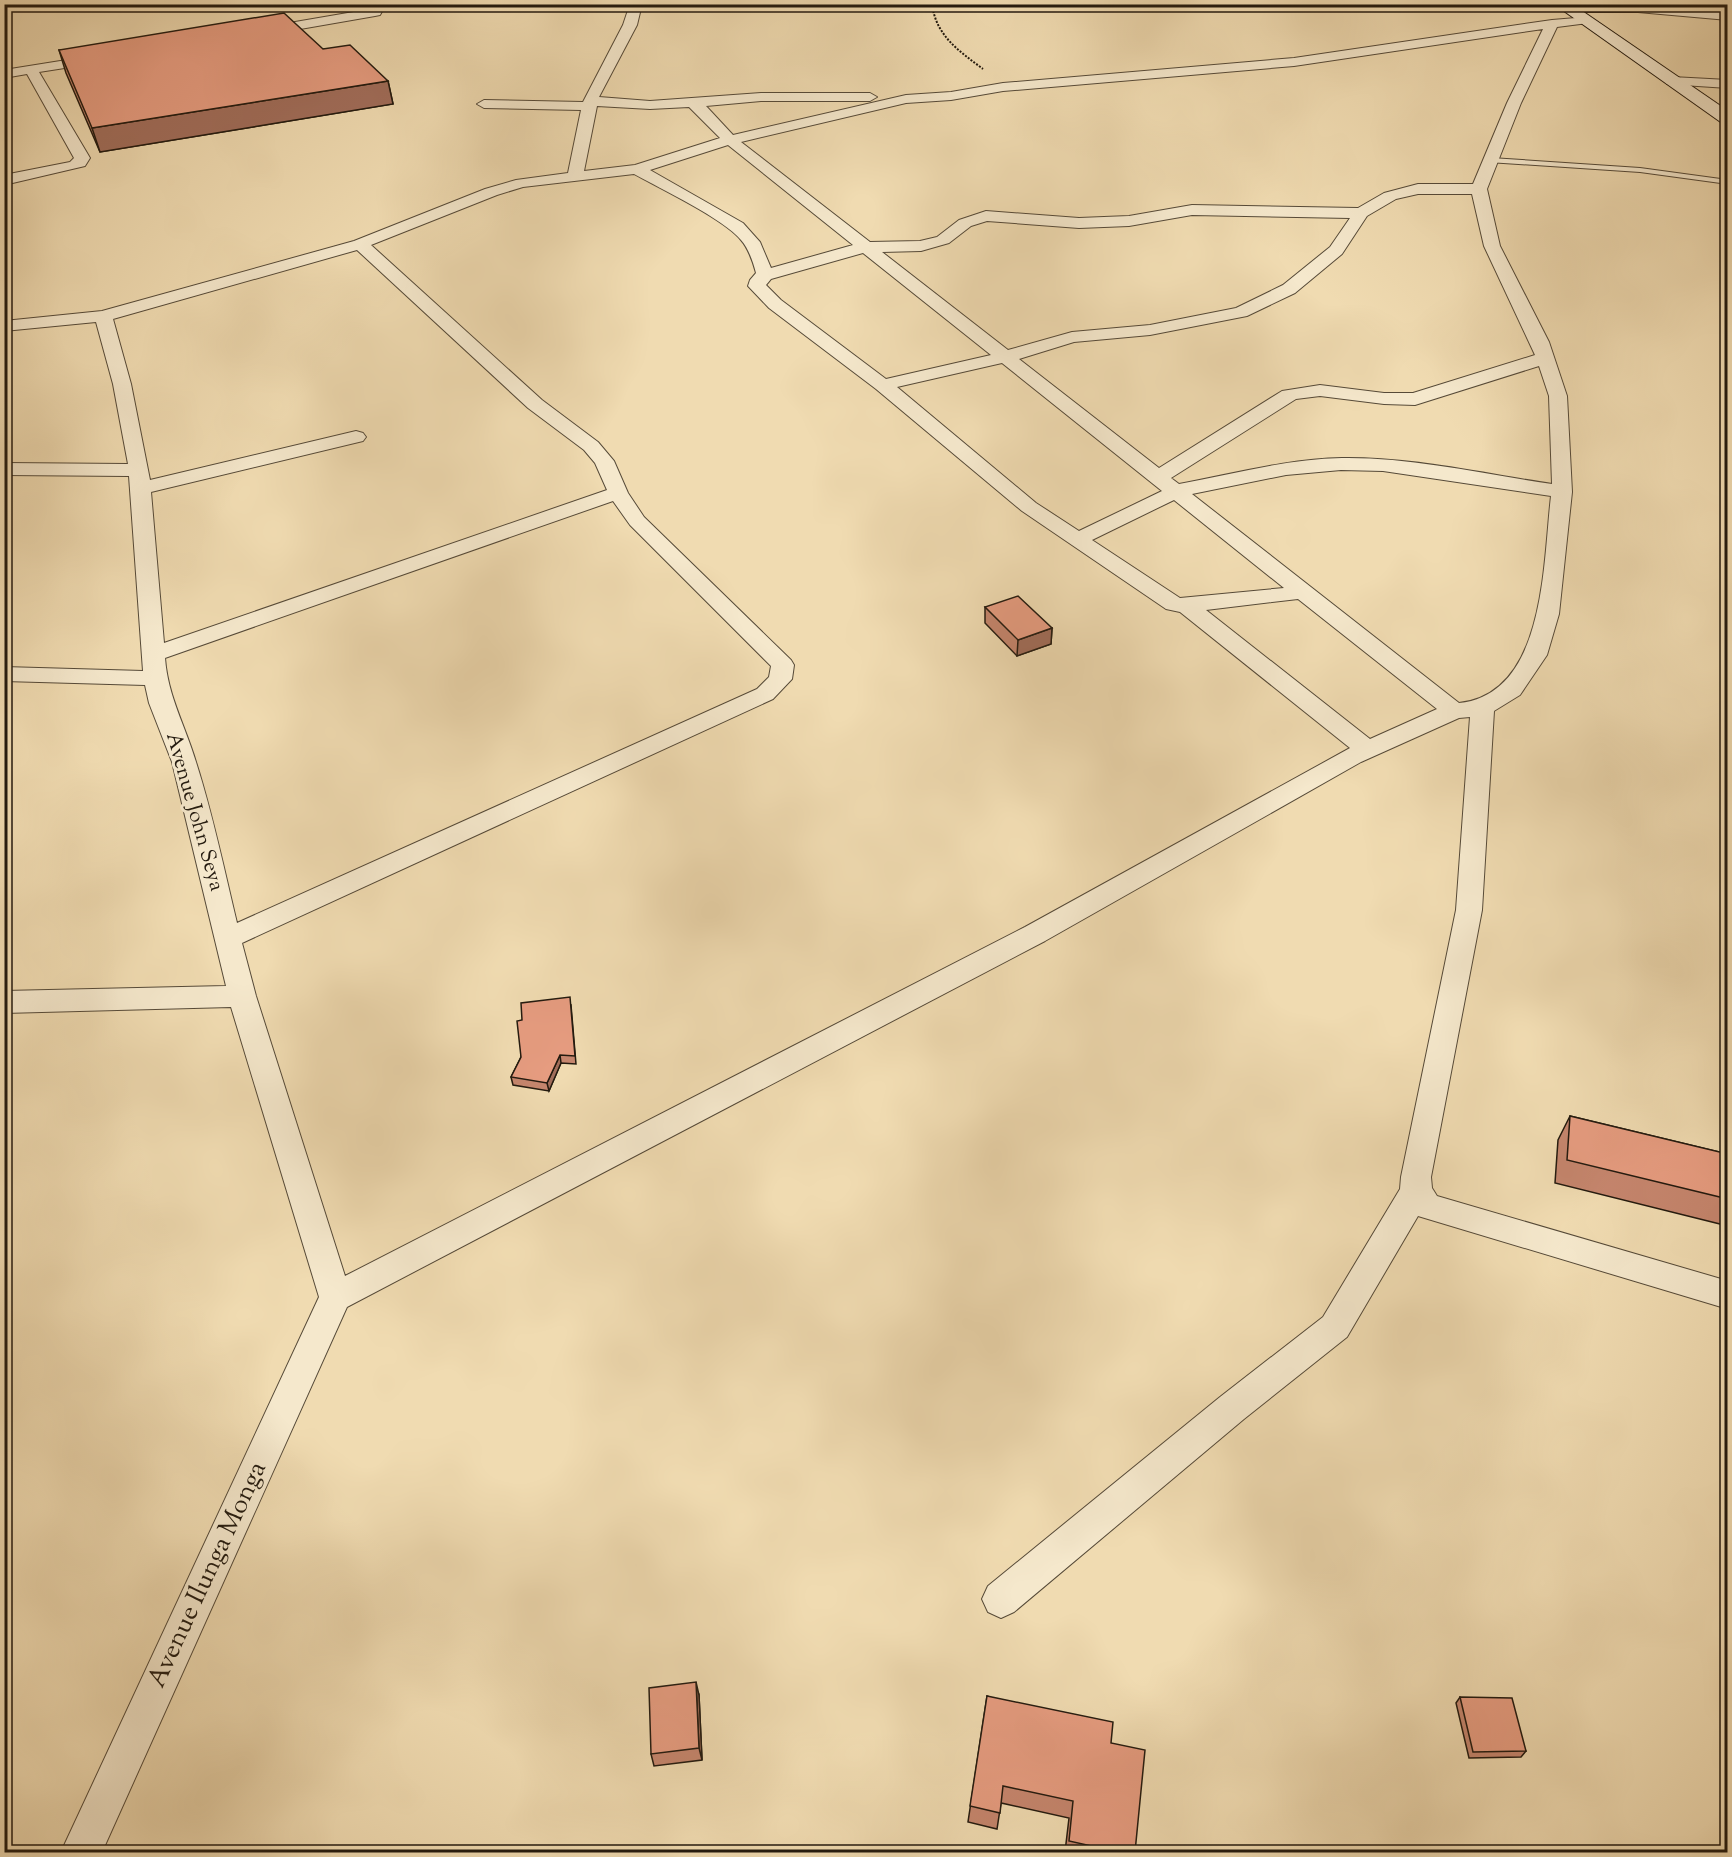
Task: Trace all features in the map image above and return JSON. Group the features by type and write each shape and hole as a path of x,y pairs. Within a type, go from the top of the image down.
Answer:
{"street":[{"path":"249,33 375,12 380,4"},
{"path":"574,177 590,103 630,25 636,4"},
{"path":"484,104 636,105 794,96 906,99 951,96 1003,87 1294,62 1602,6 1708,9 1728,16"},
{"path":"1566,14 1728,119"},
{"path":"335,1298 1035,934 1367,749 1454,711 1482,708 1512,690 1536,656 1548,614 1562,492 1558,396 1540,342 1492,246 1479,189 1514,103 1566,14"},
{"path":"4,74 111,56"},
{"path":"4,180 74,166 80,163 82,158 31,70"},
{"path":"1672,81 1728,84"},
{"path":"4,326 103,316 360,244 521,183 637,169 730,140 906,99"},
{"path":"692,103 702,110 730,140 1454,711"},
{"path":"637,169 737,226 750,238 765,275"},
{"path":"883,385 1005,357 1071,337 1150,330 1241,312 1289,290 1336,250 1361,213 1390,196 1418,189 1479,189"},
{"path":"1304,592 1187,606 1174,604 1029,507 883,385 775,304 757,286 758,280 765,275 866,246 921,246 943,240 965,223 986,216 1079,223 1129,221 1192,210 1361,213"},
{"path":"228,938 765,694 780,679 783,665 637,521 618,493 604,461 591,446 535,404 360,244"},
{"name":"Avenue John Seya","path":"103,316 122,384 140,479 154,666 161,704 184,762 242,996 335,1298"},
{"path":"1159,477 1289,394 1317,389 1398,402 1415,399 1545,358"},
{"path":"4,469 140,479 356,437"},
{"path":"1078,539 1177,491 1286,469 1341,464 1383,465 1562,492"},
{"path":"4,674 154,666 618,493"},
{"path":"1187,606 1367,749"},
{"path":"1000,1599 1232,1408 1335,1327 1416,1191 1416,1177 1469,910 1482,708"},
{"path":"4,1002 242,996"},
{"path":"1416,1191 1427,1206 1728,1295"},
{"name":"Avenue Ilunga Monga","path":"81,1852 335,1298"}],"lane":[{"path":"1491,160 1679,174 1728,182"}],"path":[{"path":"932,4 932,18 941,34 1003,87"}],"building":[{"path":"284,13 323,49 350,45 388,81 92,128 59,50"},
{"path":"1018,596 1052,628 1018,640 985,607"},
{"path":"570,997 575,1056 560,1055 547,1083 511,1077 521,1057 517,1021 522,1020 521,1003"},
{"path":"1570,1116 1728,1154 1728,1199 1567,1160"},
{"path":"696,1682 699,1748 651,1754 649,1688"},
{"path":"987,1696 1113,1722 1111,1743 1145,1750 1135,1852 1118,1852 1069,1841 1073,1801 1003,1786 1000,1813 970,1806"},
{"path":"1460,1697 1512,1698 1526,1751 1473,1752"}]}
